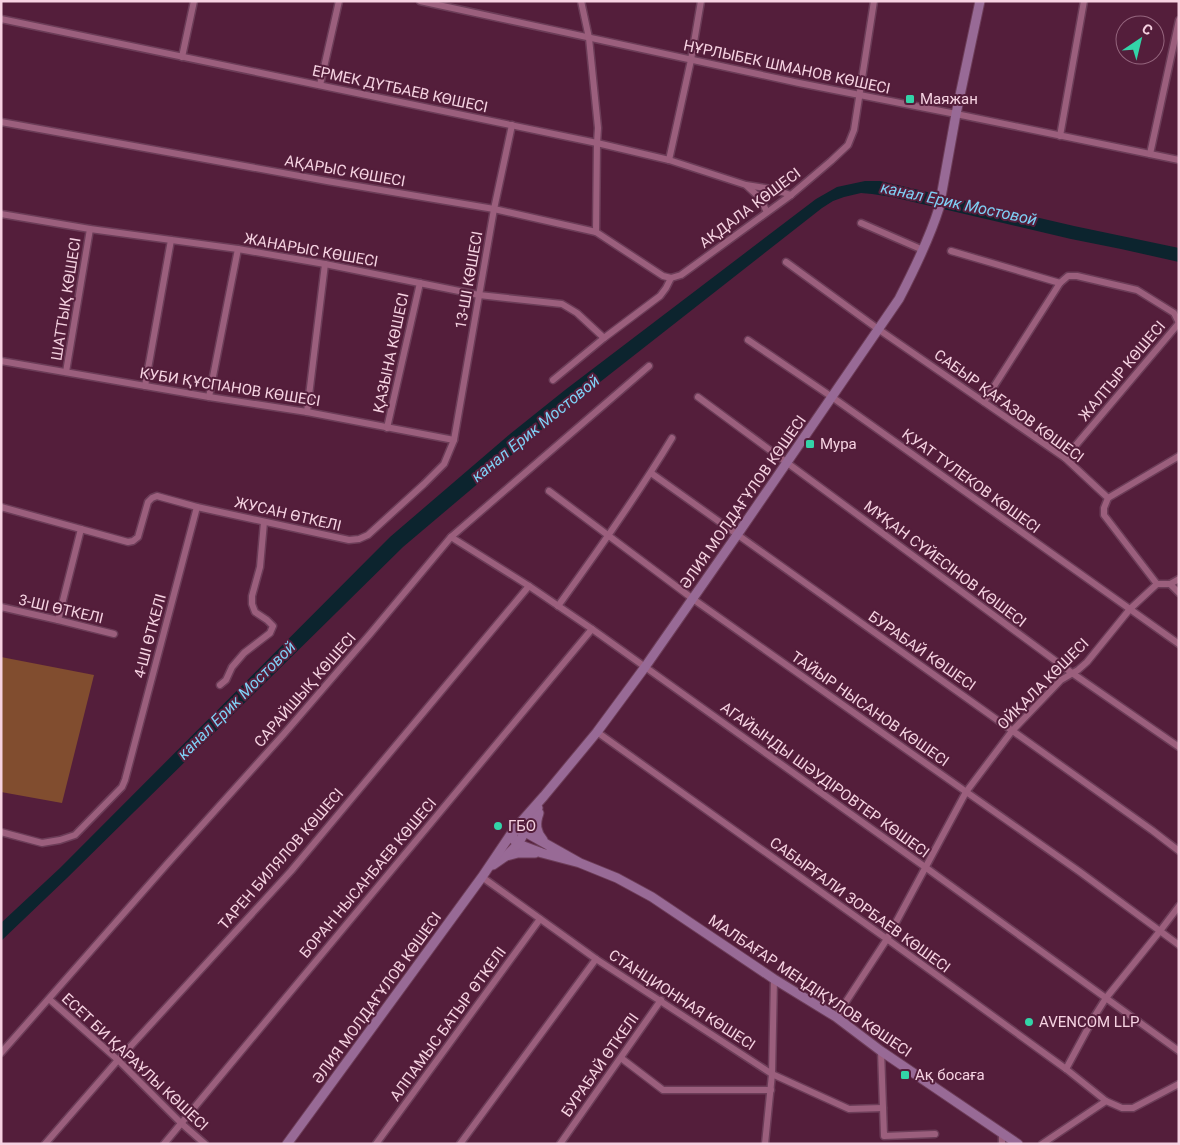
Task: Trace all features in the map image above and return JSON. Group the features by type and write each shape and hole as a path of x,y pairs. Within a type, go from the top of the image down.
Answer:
{"main road":[{"name":"ӘЛИЯ МОЛДАҒҰЛОВ КӨШЕСІ","path":"287,1144 489,868 513,831 596,732 645,667 899,299 923,250 939,208 956,114 980,1"},
{"name":"ӘЛИЯ МОЛДАҒҰЛОВ КӨШЕСІ","path":"489,868 506,856 518,844 544,796"},
{"path":"506,856 545,849 536,829 536,820 544,796"},
{"path":"513,831 513,839 518,844"},
{"name":"МАЛБАҒАР МЕҢДІҚҰЛОВ КӨШЕСІ","path":"513,831 525,832 545,849"},
{"name":"МАЛБАҒАР МЕҢДІҚҰЛОВ КӨШЕСІ","path":"518,844 545,849 617,878 652,897 774,979 836,1017 881,1051 1018,1144"}],"street":[{"path":"182,57 194,1"},
{"path":"320,85 339,1"},
{"name":"НҰРЛЫБЕК ШМАНОВ КӨШЕСІ","path":"420,1 790,81 1179,160"},
{"path":"581,1 589,38 598,128 596,232"},
{"path":"668,160 701,1"},
{"name":"АҚДАЛА КӨШЕСІ","path":"553,380 604,338 660,296 671,278 681,275 791,195 848,145 854,130 874,1"},
{"path":"1060,136 1084,1"},
{"name":"ЕРМЕК ДҮТБАЕВ КӨШЕСI","path":"1,20 597,143 668,160 746,186 772,188 791,195"},
{"path":"1150,154 1179,20"},
{"name":"АҚАРЫС КӨШЕСI","path":"1,122 494,209 596,232 663,276 671,278"},
{"name":"13-ШІ КӨШЕСI","path":"454,440 494,209 512,125"},
{"path":"746,186 760,198 767,212"},
{"name":"ЖАНАРЫС КӨШЕСІ","path":"1,214 90,229 238,249 325,264 480,295 562,304 577,312 604,338"},
{"path":"861,223 923,250"},
{"name":"ШАТТЫҚ КӨШЕСІ","path":"66,372 90,229"},
{"path":"145,386 171,240"},
{"path":"209,397 238,249"},
{"path":"951,251 1060,283"},
{"name":"САБЫР ҚАҒАЗОВ КӨШЕСІ","path":"786,262 878,330 1065,458 1108,498"},
{"path":"307,412 325,264"},
{"path":"984,402 1060,283 1068,276 1077,276 1137,290 1174,313 1179,323"},
{"name":"ҚАЗЫНА КӨШЕСІ","path":"388,428 420,283"},
{"name":"ЖАЛТЫР КӨШЕСІ","path":"1065,458 1179,323"},
{"name":"ҚУАТ ТҮЛЕКОВ КӨШЕСІ","path":"748,340 832,397 1179,644"},
{"name":"КУБИ ҚҰСПАНОВ КӨШЕСI","path":"1,361 307,412 454,440"},
{"name":"САРАЙШЫҚ КӨШЕСІ","path":"1,1053 296,720 451,537 649,366"},
{"name":"МҰҚАН СҮЙЕСІНОВ КӨШЕСІ","path":"698,397 1072,673 1179,747"},
{"path":"558,606 609,536 672,438"},
{"name":"ЖУСАН ӨТКЕЛІ","path":"81,529 128,542 134,541 138,537 148,502 157,496 264,522 349,540 358,539 368,535 444,464 454,440"},
{"path":"1179,456 1108,498 1104,508 1104,514 1157,584 1170,584 1179,579"},
{"name":"БУРАБАЙ КӨШЕСI","path":"651,473 1179,851"},
{"name":"ТАЙЫР НЫСАНОВ КӨШЕСI","path":"549,491 693,599 1080,872 1179,945"},
{"path":"1,506 81,529 58,620"},
{"name":"4-ШI ӨТКЕЛI","path":"1,832 42,843 75,835 122,787 197,506"},
{"path":"220,685 226,680 232,667 244,653 270,633 272,626 256,612 252,604 252,596 260,567 264,522"},
{"name":"АГАЙЫНДЫ ШӘУДІРОВТЕР КӨШЕСI","path":"451,537 529,586 592,629 1179,1051"},
{"name":"ОЙҚАЛА КӨШЕСІ","path":"836,1017 887,938 966,792 1012,731 1061,680 1087,662 1130,609 1157,584"},
{"path":"1170,584 1179,593"},
{"name":"ТАРЕН БИЛЯЛОВ КӨШЕСІ","path":"46,1144 118,1060 291,870 529,586"},
{"name":"3-ШI ӨТКЕЛI","path":"1,608 114,634"},
{"name":"БОРАН НЫСАНБАЕВ КӨШЕСІ","path":"164,1144 592,629"},
{"name":"САБЫРҒАЛИ ЗОРБАЕВ КӨШЕСІ","path":"596,732 887,938 1106,1101"},
{"name":"СТАНЦИОННАЯ КӨШЕСІ","path":"482,877 596,959 772,1074 849,1109 883,1108"},
{"path":"1066,1070 1106,998 1179,906"},
{"name":"АЛПАМЫС БАТЫР ӨТКЕЛІ","path":"376,1144 540,919"},
{"path":"460,1144 596,959"},
{"path":"765,1144 772,1074 774,979"},
{"name":"ЕСЕТ БИ ҚАРАҰЛЫ КӨШЕСІ","path":"49,999 118,1060 205,1144"},
{"name":"БУРАБАЙ ӨТКЕЛІ","path":"560,1144 661,1000"},
{"path":"881,1051 884,1136 935,1134"},
{"path":"621,1058 663,1090 771,1090"},
{"path":"1042,1144 1106,1101 1122,1108 1133,1108 1179,1084"},
{"path":"1002,1132 1002,1144"}],"shaded area":[{"path":"1,657 94,675 62,803 1,792"}],"water":[{"name":"канал Ерик Мостовой","path":"865,181 880,181 1179,248 1179,262 892,197 861,193 833,201 572,404 403,547 1,941 1,923 60,868 390,537 510,434 565,390 816,199 837,187"}],"place":[{"name":"Маяжан","path":"910,99"},
{"name":"Мура","path":"810,444"},
{"name":"ГБО","path":"498,826"},
{"name":"AVENCOM LLP","path":"1029,1022"},
{"name":"Ақ босаға","path":"905,1075"}]}
